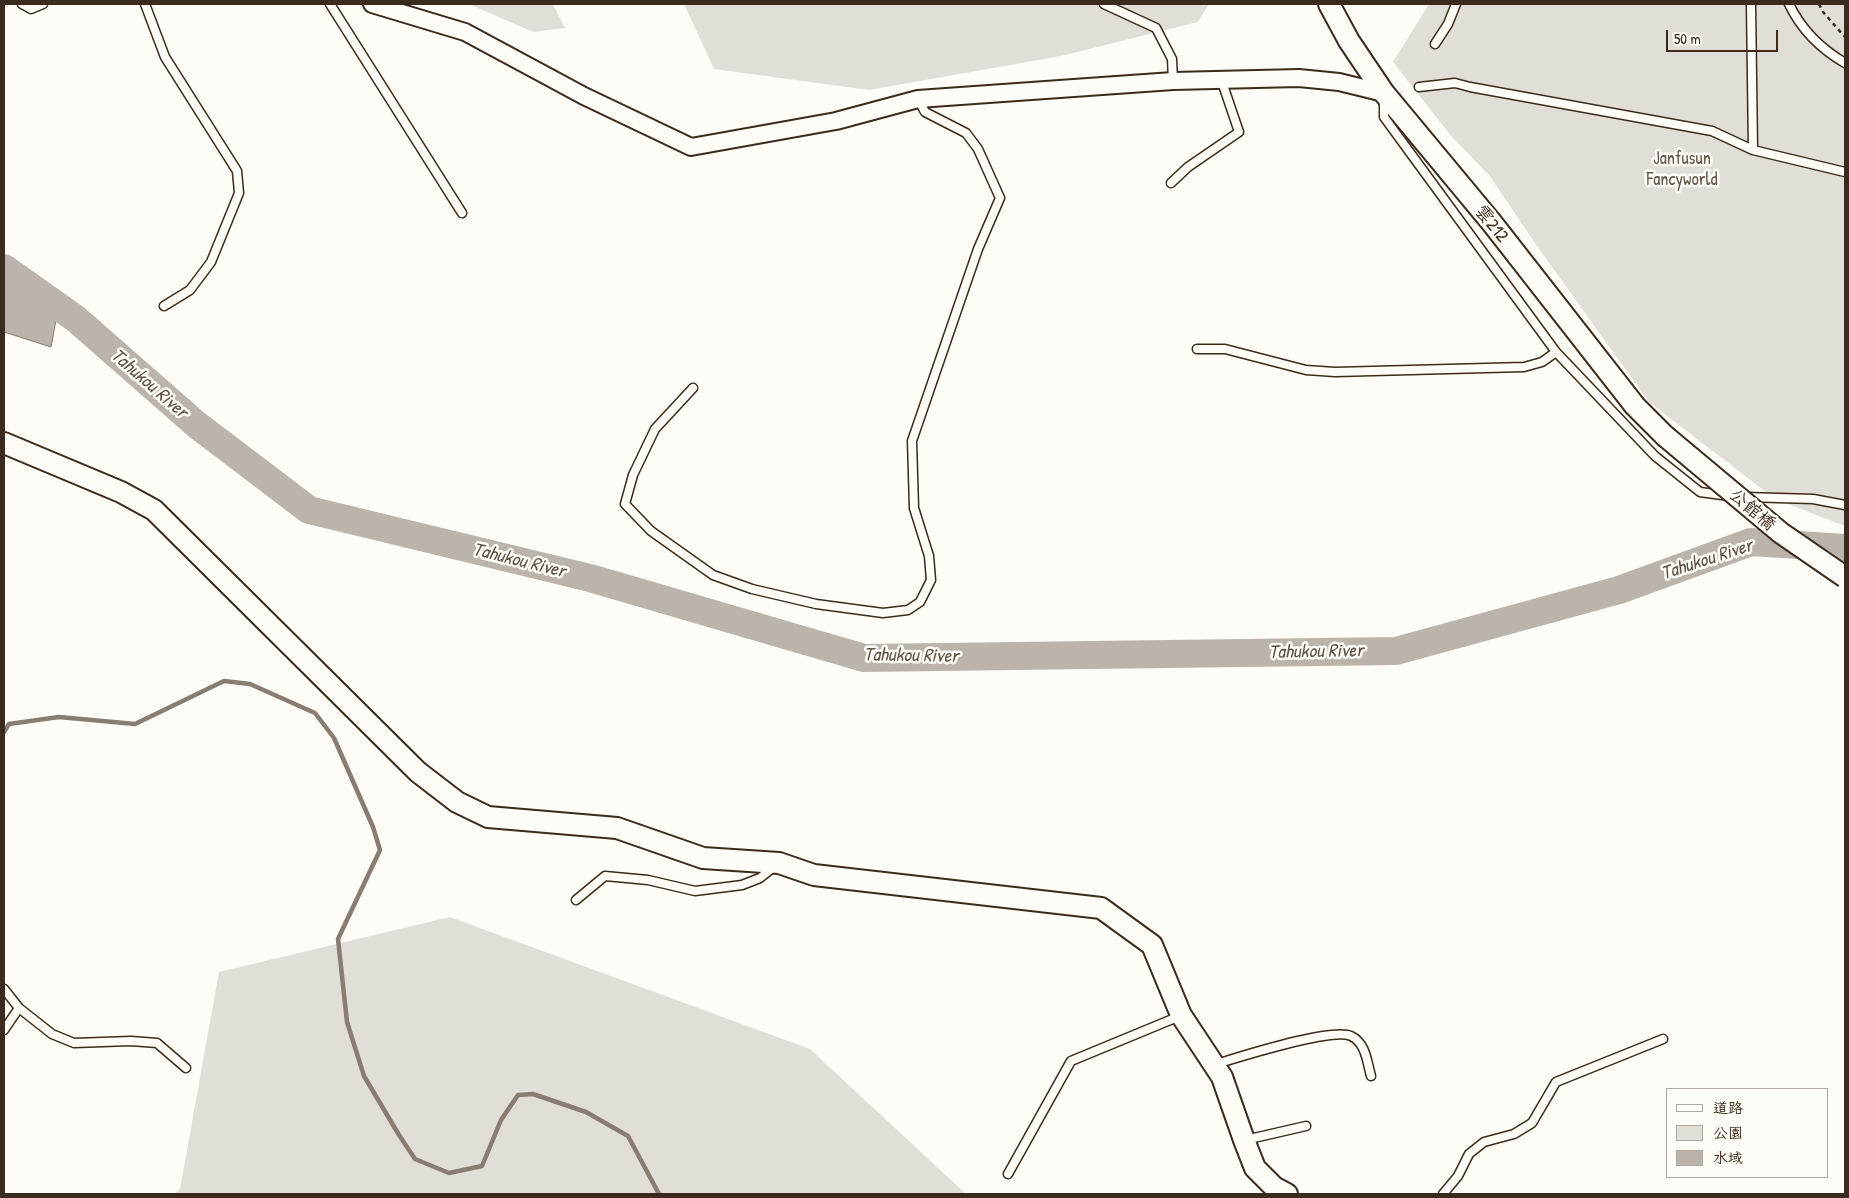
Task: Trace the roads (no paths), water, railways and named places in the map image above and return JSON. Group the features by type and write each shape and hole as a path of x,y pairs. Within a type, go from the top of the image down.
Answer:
{"street":[{"path":"372,4 465,32 584,96 690,147 836,121 918,99 1221,79 1299,78 1339,82 1384,93"},
{"name":"雲212","path":"1329,4 1349,40 1384,93 1492,223 1635,406 1665,436"},
{"name":"公館橋","path":"1665,436 1780,533 1845,577"},
{"path":"4,443 121,492 154,510 418,772 457,802 488,818 617,828 703,858 779,863 814,875 1101,908 1152,946 1181,1015 1222,1077 1255,1168 1274,1187 1287,1194"}],"lane":[{"path":"22,4 31,9 43,4"},
{"path":"146,4 165,58 237,171 239,194 211,262 190,290 164,306"},
{"path":"330,4 462,213"},
{"path":"1104,4 1156,28 1172,59 1173,81"},
{"path":"1435,44 1448,24 1456,4"},
{"path":"1751,4 1753,150"},
{"path":"1789,4 1796,20 1808,33 1827,52 1845,63"},
{"path":"1170,184 1188,167 1239,132 1221,79"},
{"path":"1419,87 1455,83 1712,131 1753,150 1845,172"},
{"path":"1384,93 1384,117 1556,352 1655,456 1700,492 1763,499 1813,499 1845,506"},
{"path":"693,388 655,429 633,475 625,504 651,531 713,575 752,589 816,604 884,613 908,610 920,602 932,580 929,556 914,508 912,441 978,249 1000,198 978,149 966,133 925,112 918,99"},
{"path":"1197,349 1225,349 1306,370 1335,372 1524,367 1542,362 1556,352"},
{"path":"576,900 605,876 648,880 695,891 742,885 760,878 779,863"},
{"path":"4,989 19,1008 52,1034 74,1043 131,1041 157,1043 186,1068"},
{"path":"4,1030 19,1008"},
{"path":"1008,1174 1071,1061 1181,1015"},
{"path":"1214,1064 1325,1035 1350,1036 1363,1046 1371,1076"},
{"path":"1443,1194 1458,1176 1469,1154 1484,1142 1514,1134 1532,1123 1556,1082 1663,1039"},
{"path":"1244,1140 1306,1126"}],"water":[{"path":"4,262 60,299 51,347 4,332"}],"waterway":[{"name":"Tahukou River","path":"4,268 76,319 197,425 309,510 590,578 864,658 1396,651 1619,590 1751,542 1845,548"},
{"path":"4,732 9,724 59,717 135,724 224,681 250,684 315,713 334,738 373,827 380,850 338,939 347,1022 364,1076 415,1159 449,1173 482,1166 501,1120 518,1095 533,1094 586,1112 628,1136 659,1194"}],"park label":[{"name":"Janfusun Fancyworld","path":"1682,169"}]}
